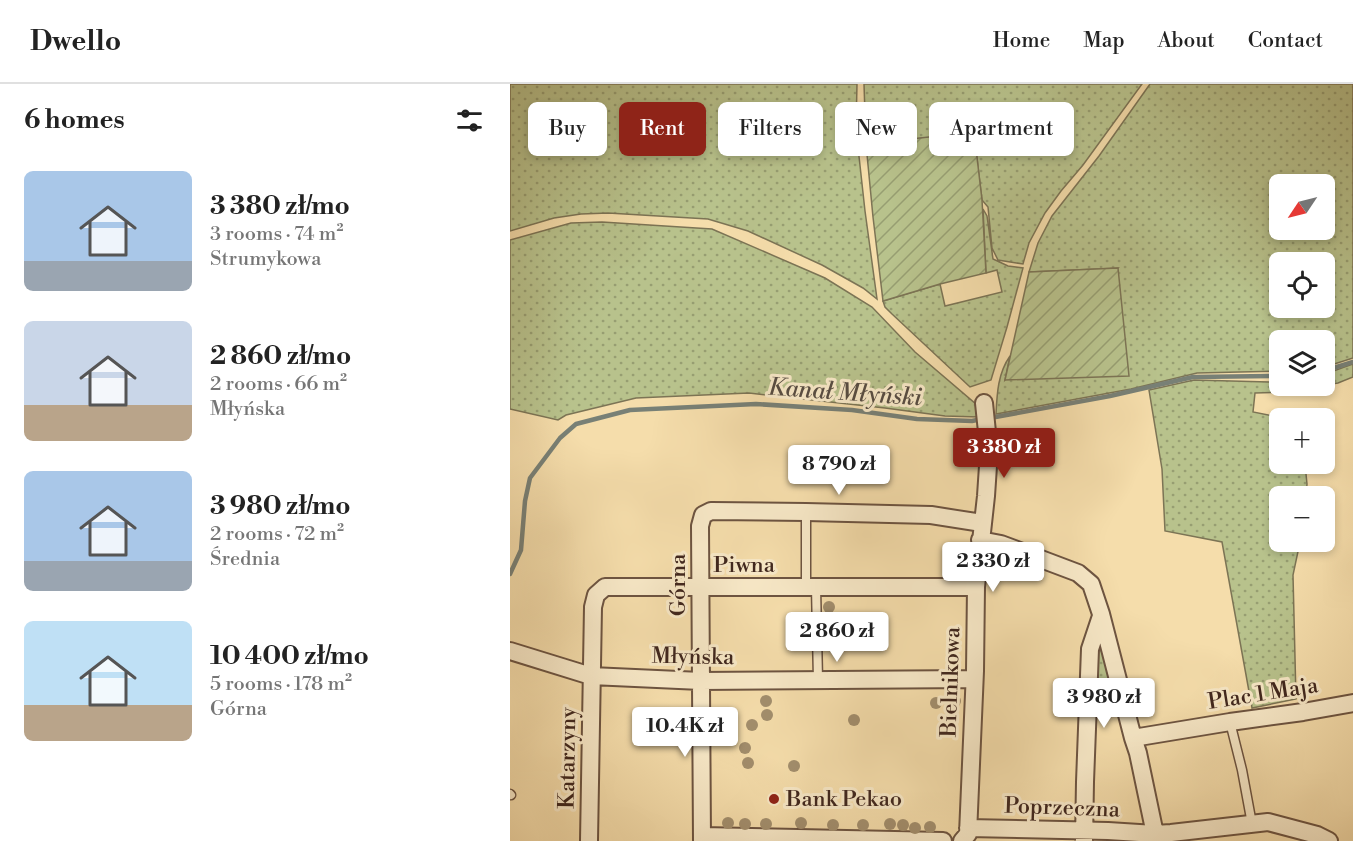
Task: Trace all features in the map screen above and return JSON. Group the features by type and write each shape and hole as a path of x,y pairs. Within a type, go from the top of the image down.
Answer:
{"street":[{"name":"Bielnikowa","path":"965,834 974,679 976,587 988,466 984,403"},
{"name":"Górna","path":"702,838 700,526 703,515 711,511 806,512"},
{"path":"806,512 931,515 982,523"},
{"path":"980,540 1002,544 1078,573 1091,584 1133,738 1166,836 1268,822 1317,835 1329,841"},
{"name":"Piwna","path":"591,676 593,607 596,595 605,587 976,587"},
{"path":"1084,836 1090,649 1101,614"},
{"name":"Młyńska","path":"512,655 591,676 701,681 974,679"},
{"name":"Katarzyny","path":"589,841 591,676"},
{"name":"Plac 1 Maja","path":"1133,738 1353,703"},
{"name":"Poprzeczna","path":"965,834 1166,836"},
{"path":"702,838 943,841"}],"lane":[{"path":"806,512 818,680"},
{"path":"1230,722 1252,824"}],"green space":[{"path":"510,84 857,84 857,102 835,102 835,156 859,156 877,299 863,288 822,265 748,231 708,219 608,213 581,214 554,218 510,231"},
{"path":"864,84 1142,84 1045,213 1029,243 1023,264 998,260 992,248 988,207 982,200 977,156 1074,156 1074,102 929,102 929,138 917,139 917,102 865,102"},
{"path":"1150,84 1353,84 1353,358 1335,364 1335,330 1269,330 1269,371 1197,373 1131,389 996,414 1001,376 1010,356 1005,380 1118,268 1029,272 1038,243 1052,216 1099,156"},
{"path":"929,137 929,156 977,156 986,273 883,301 867,156 917,156 917,138"},
{"path":"983,209 987,216 993,259 1008,266 1023,268 991,380 970,387 892,314 883,301 940,284 945,306 1002,292 997,270 986,273"},
{"path":"602,222 712,229 825,278 872,307 915,352 977,405 979,417 945,416 749,393 636,398 566,415 558,420 510,409 510,240 571,223"},
{"path":"1118,268 1129,376 1005,380 1029,272"},
{"path":"1353,364 1353,377 1335,383 1335,370"},
{"path":"1194,380 1269,382 1269,393 1255,393 1253,412 1269,415 1269,474 1306,474 1307,484 1307,486 1269,486 1269,552 1298,552 1293,575 1296,699 1252,708 1222,542 1165,531 1162,469 1149,390"},
{"path":"1097,644 1101,644 1113,692 1093,697"}],"waterway":[{"name":"Kanał Młyński","path":"1335,368 1353,362"},
{"name":"Kanał Młyński","path":"990,418 1110,396 1193,377 1269,376"},
{"name":"Kanał Młyński","path":"510,574 521,550 525,501 530,478 560,438 576,424 630,410 756,404 852,410 917,419 972,421 982,419"}],"place":[{"name":"Bank Pekao","path":"774,799"}]}
